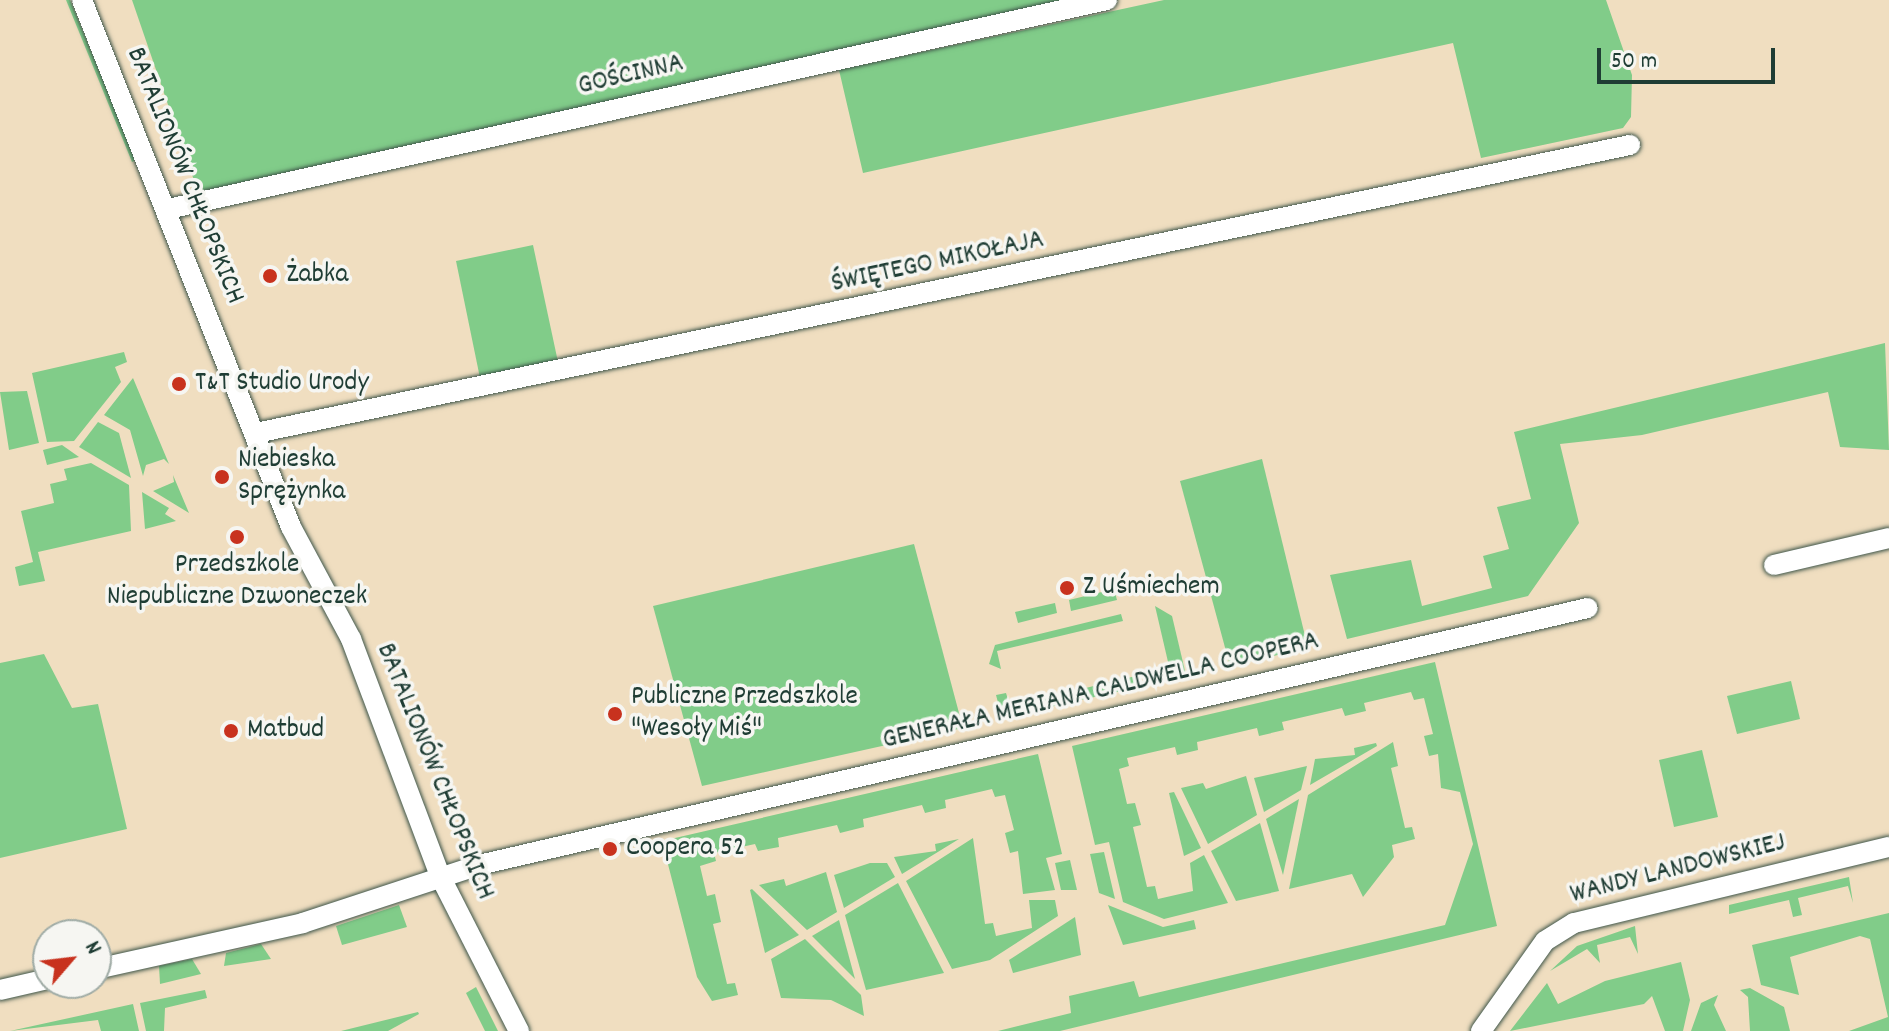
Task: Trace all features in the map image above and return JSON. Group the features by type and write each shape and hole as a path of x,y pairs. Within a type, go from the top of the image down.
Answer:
{"street":[{"name":"BATALIONÓW CHŁOPSKICH","path":"82,0 168,209 291,527 351,639 441,878 519,1031"},
{"name":"GOŚCINNA","path":"168,209 1107,0"},
{"name":"ŚWIĘTEGO MIKOŁAJA","path":"256,433 1630,145"},
{"path":"1774,565 1889,538"},
{"name":"GENERAŁA MERIANA CALDWELLA COOPERA","path":"112,965 303,923 441,878 1588,608"},
{"name":"WANDY LANDOWSKIEJ","path":"1481,1031 1545,941 1574,923 1889,847"},
{"path":"0,990 32,983"}],"green space":[{"path":"66,0 70,0 136,160 132,162"},
{"path":"132,0 1065,0 198,192"},
{"path":"1164,0 1606,0 1632,75 1631,117 1623,128 1481,158 1453,43 863,173 839,70"},
{"path":"533,245 558,362 480,378 456,261"},
{"path":"1885,343 1889,450 1840,447 1828,392 1642,435 1560,444 1579,523 1528,596 1347,639 1330,575 1411,560 1422,606 1492,588 1483,556 1509,549 1497,507 1531,499 1514,432"},
{"path":"124,352 127,362 115,367 121,382 74,441 47,442 32,373"},
{"path":"133,378 169,464 164,459 146,465 143,476 130,430 104,415"},
{"path":"27,391 39,443 9,450 0,392"},
{"path":"98,422 119,433 131,478 79,447"},
{"path":"62,445 79,457 47,465 43,450"},
{"path":"1262,459 1308,648 1230,666 1180,481"},
{"path":"91,463 129,485 131,531 38,552 45,581 19,586 15,567 33,562 21,511 54,503 50,484 67,480 64,469"},
{"path":"173,475 189,513 153,491 174,482"},
{"path":"142,492 169,508 165,514 176,521 145,529"},
{"path":"914,544 963,728 702,786 653,606"},
{"path":"1114,589 1117,600 1071,611 1069,600"},
{"path":"1055,603 1057,613 1018,623 1015,612"},
{"path":"1155,606 1172,616 1186,675 1172,679"},
{"path":"1121,614 1123,621 997,651 1001,669 989,664 995,645"},
{"path":"44,654 72,708 98,704 127,829 0,858 0,663"},
{"path":"1435,662 1497,926 1060,1031 998,1031 1071,1013 1069,996 1134,981 1139,997 1445,925 1473,844 1460,792 1441,788 1438,754 1429,756 1424,736 1433,734 1424,698 1414,700 1411,692 1364,703 1366,711 1345,716 1342,708 1282,722 1284,730 1259,736 1257,728 1197,742 1198,750 1177,755 1175,747 1127,758 1129,766 1119,769 1127,804 1135,803 1141,825 1133,827 1147,887 1155,886 1158,899 1193,891 1190,863 1204,855 1228,903 1164,919 1123,902 1109,842 1095,845 1072,746"},
{"path":"1136,676 1139,687 1002,718 996,695 1006,693 1010,706"},
{"path":"1791,681 1800,719 1737,734 1727,696"},
{"path":"1393,742 1398,766 1391,768 1405,828 1412,827 1415,839 1392,845 1394,857 1363,897 1352,874 1289,889 1308,795"},
{"path":"1376,743 1377,746 1310,785 1315,759 1355,755 1354,748"},
{"path":"1702,750 1718,817 1674,827 1659,760"},
{"path":"1038,754 1062,854 1046,858 1055,890 1023,894 1018,851 1010,853 1005,833 1014,830 1005,795 995,797 992,789 945,800 946,808 925,813 922,805 863,819 864,827 840,833 837,825 778,838 779,847 758,851 755,844 714,853 716,861 700,866 707,896 715,894 721,922 713,924 727,984 735,983 738,995 712,1001 697,977 662,841"},
{"path":"1307,766 1301,790 1264,812 1254,778"},
{"path":"1246,776 1257,815 1208,844 1181,788 1203,783 1206,789"},
{"path":"1174,792 1201,848 1184,856 1169,793"},
{"path":"1299,799 1283,875 1266,819"},
{"path":"1260,823 1279,891 1236,901 1211,851"},
{"path":"973,838 985,924 993,923 996,936 1032,928 1029,900 1055,900 1058,916 990,960 952,969 906,881"},
{"path":"959,839 902,874 894,857 936,851 935,844"},
{"path":"1104,852 1115,899 1099,893 1090,854"},
{"path":"1070,860 1077,890 1061,890 1055,863"},
{"path":"870,863 887,863 895,877 844,908 834,875"},
{"path":"826,872 837,912 807,930 759,885 784,879 786,886"},
{"path":"1849,877 1853,903 1848,886 1798,898 1802,915 1793,917 1789,900 1729,914 1729,905"},
{"path":"898,883 944,973 866,990 845,915"},
{"path":"752,889 799,935 765,953"},
{"path":"399,905 407,927 342,945 336,926"},
{"path":"1108,905 1163,927 1194,920 1196,929 1123,945"},
{"path":"1889,913 1889,1031 1849,1031 1888,1017 1870,939 1860,936 1790,957 1799,995 1761,985 1752,945"},
{"path":"1075,917 1081,955 1013,973 1009,960"},
{"path":"839,920 855,979 812,936"},
{"path":"1635,926 1638,954 1630,937 1597,945 1600,963 1587,949 1550,971 1577,946"},
{"path":"805,939 861,995 864,1016 831,1000 781,998 771,959"},
{"path":"261,944 271,959 224,966 226,953"},
{"path":"192,959 201,974 160,984 159,966"},
{"path":"1681,962 1690,1000 1683,1031 1665,1031 1652,996 1644,1004 1510,1031 1547,983 1558,1004 1605,981"},
{"path":"476,987 498,1031 485,1031 466,993"},
{"path":"1750,988 1784,1007 1790,1031 1750,1031 1748,997 1740,990"},
{"path":"205,990 207,998 165,1008 164,1031 146,1031 140,1003"},
{"path":"1718,995 1714,1005 1726,1031 1691,1031 1701,1003"},
{"path":"133,1004 139,1031 101,1031 98,1020 10,1031"},
{"path":"418,1012 388,1031 341,1031"}],"place":[{"name":"Żabka","path":"270,276"},
{"name":"T&T Studio Urody","path":"179,384"},
{"name":"Niebieska Sprężynka","path":"222,477"},
{"name":"Przedszkole Niepubliczne Dzwoneczek","path":"237,537"},
{"name":"Z Uśmiechem","path":"1067,588"},
{"name":"Publiczne Przedszkole \"Wesoły Miś\"","path":"615,714"},
{"name":"Matbud","path":"231,731"},
{"name":"Coopera 52","path":"610,849"}]}
